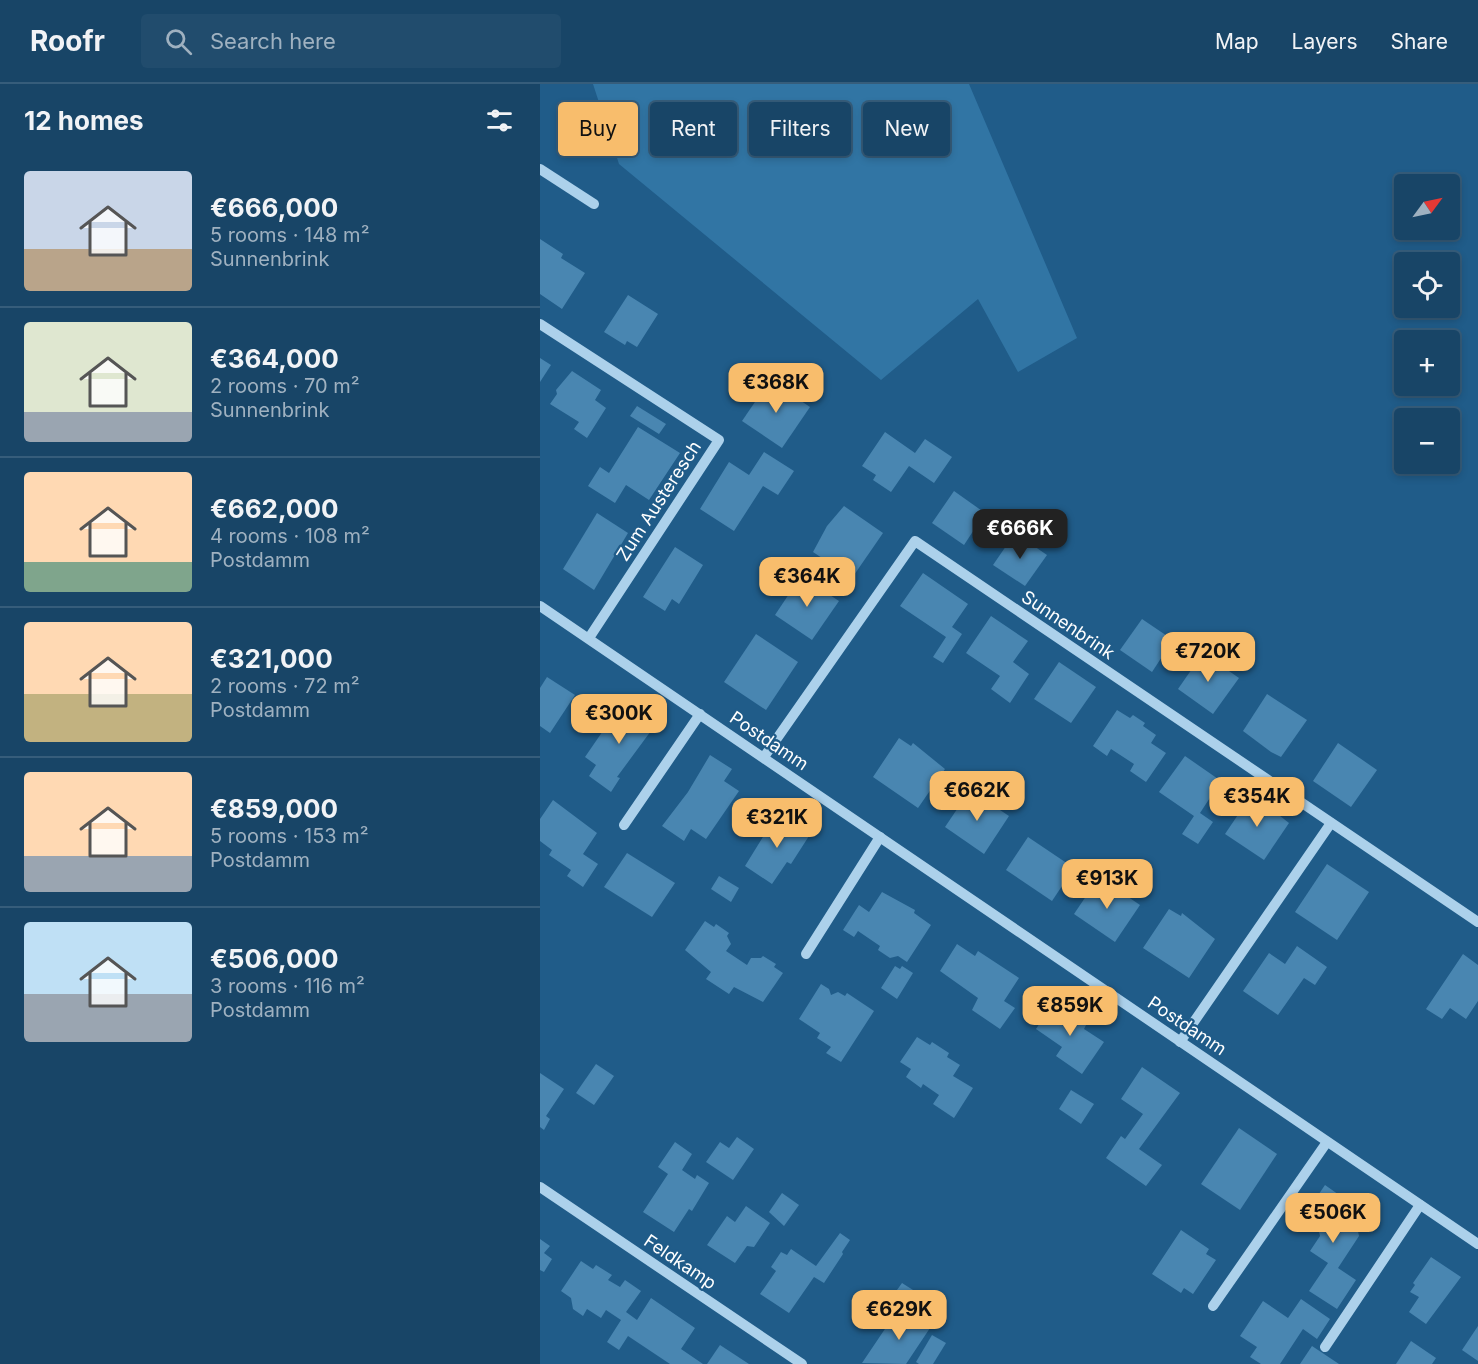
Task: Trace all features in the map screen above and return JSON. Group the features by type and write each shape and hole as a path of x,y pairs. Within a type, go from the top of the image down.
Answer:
{"street":[{"path":"540,169 594,204"},
{"name":"Zum Austeresch","path":"540,324 719,440 589,638"},
{"name":"Sunnenbrink","path":"764,757 915,541 1478,922"},
{"name":"Postdamm","path":"540,606 1478,1244"},
{"path":"624,825 700,714"},
{"path":"1180,1042 1331,824"},
{"path":"806,954 880,837"},
{"path":"1213,1306 1327,1142"},
{"name":"Feldkamp","path":"540,1187 802,1364"},
{"path":"1325,1347 1420,1205"}],"shaded area":[{"path":"593,84 969,84 1077,338 1018,372 978,299 881,380 619,164 616,156 638,156 638,102 599,102"}],"building":[{"path":"540,239 563,254 561,258 585,273 562,309 540,294"},
{"path":"628,295 658,314 637,347 627,341 625,345 604,332"},
{"path":"540,358 551,365 540,382"},
{"path":"572,371 601,390 595,400 606,408 587,438 574,429 579,422 550,404 557,394 556,390"},
{"path":"770,380 810,407 782,448 742,421"},
{"path":"637,406 666,424 659,434 630,416"},
{"path":"638,427 680,453 649,500 626,485 615,503 588,486 600,467 609,473"},
{"path":"885,432 915,453 925,439 952,457 934,483 909,466 891,492 873,480 876,475 862,466"},
{"path":"764,452 794,471 778,495 763,486 734,531 700,509 729,462 749,475"},
{"path":"954,491 985,513 964,545 932,523"},
{"path":"844,506 883,533 852,578 813,552 827,526"},
{"path":"597,513 628,533 594,590 563,569"},
{"path":"1015,533 1047,555 1025,586 993,565"},
{"path":"675,547 703,565 679,604 672,599 665,611 643,597"},
{"path":"923,573 968,604 952,627 962,634 943,663 933,657 946,637 900,606"},
{"path":"801,576 839,601 812,640 775,615"},
{"path":"991,616 1028,641 1013,662 1029,674 1010,703 991,689 1000,676 966,653"},
{"path":"1142,619 1173,640 1152,672 1120,650"},
{"path":"756,634 798,662 766,710 724,682"},
{"path":"1203,653 1239,678 1213,714 1178,689"},
{"path":"1059,662 1096,687 1071,723 1034,699"},
{"path":"547,677 575,695 550,733 540,726 540,688"},
{"path":"1267,694 1307,720 1281,757 1243,731"},
{"path":"637,705 659,720 617,777 620,778 611,792 589,776 596,765 585,757 618,709 630,716"},
{"path":"1117,710 1130,718 1133,715 1145,723 1143,726 1156,735 1151,743 1166,753 1146,782 1130,771 1134,764 1111,749 1107,756 1093,746"},
{"path":"899,738 911,746 913,743 945,769 918,808 873,777"},
{"path":"1338,743 1377,770 1351,807 1313,781"},
{"path":"710,755 732,769 724,781 739,791 706,839 691,829 684,841 662,826 688,792"},
{"path":"1185,756 1221,781 1200,813 1213,822 1198,844 1182,834 1194,816 1159,792"},
{"path":"970,790 1009,816 984,854 945,827"},
{"path":"1250,797 1270,808 1289,823 1264,860 1225,834"},
{"path":"553,800 597,833 583,854 598,864 583,887 567,876 571,870 549,855 552,850 540,841 540,819"},
{"path":"777,814 809,836 791,864 787,862 772,884 745,866"},
{"path":"1028,837 1074,868 1052,901 1006,870"},
{"path":"627,853 675,883 652,917 604,887"},
{"path":"1327,864 1369,892 1337,940 1295,912"},
{"path":"719,876 739,888 731,902 711,889"},
{"path":"1099,877 1140,905 1115,942 1074,914"},
{"path":"882,892 915,910 914,913 931,925 907,962 898,956 890,958 878,950 880,946 858,931 854,937 843,930 859,905 869,912"},
{"path":"1169,909 1181,916 1182,913 1215,939 1189,978 1143,948"},
{"path":"705,921 714,927 716,924 729,933 727,936 731,944 726,951 747,965 751,958 763,956 776,964 774,967 783,973 763,1002 734,987 729,994 706,979 711,972 685,950"},
{"path":"957,944 975,956 978,951 1019,978 1004,1001 1015,1008 1000,1029 972,1010 978,998 940,971"},
{"path":"1297,946 1327,967 1315,985 1304,978 1278,1015 1243,991 1269,953 1285,964"},
{"path":"1463,954 1478,965 1478,1001 1466,1019 1450,1008 1442,1019 1426,1009"},
{"path":"895,966 900,969 902,966 913,973 897,999 881,988"},
{"path":"821,984 829,989 831,995 838,992 845,996 847,993 874,1011 841,1062 826,1053 831,1047 817,1038 820,1033 799,1019"},
{"path":"1054,1001 1087,1023 1084,1029 1104,1042 1082,1074 1056,1056 1062,1047 1036,1029"},
{"path":"917,1037 930,1045 932,1042 949,1053 947,1057 960,1065 953,1076 973,1088 954,1118 933,1104 939,1095 923,1084 921,1088 906,1077 911,1069 900,1062"},
{"path":"596,1064 614,1076 594,1105 576,1093"},
{"path":"1142,1067 1180,1093 1139,1149 1162,1165 1146,1186 1106,1158 1121,1136 1125,1139 1143,1114 1121,1099"},
{"path":"540,1073 564,1089 546,1116 550,1119 544,1130 540,1127"},
{"path":"1071,1090 1094,1104 1081,1124 1059,1109"},
{"path":"1239,1128 1277,1154 1240,1210 1201,1184"},
{"path":"737,1137 754,1149 733,1180 706,1162 720,1142 729,1148"},
{"path":"675,1142 692,1154 682,1170 695,1179 697,1175 709,1183 692,1211 689,1209 674,1232 643,1212 668,1174 658,1167"},
{"path":"1325,1185 1352,1204 1359,1236 1338,1268 1356,1280 1337,1309 1309,1291 1328,1263 1310,1251 1320,1236 1316,1220 1306,1213"},
{"path":"782,1193 799,1205 784,1226 769,1212"},
{"path":"746,1206 770,1223 754,1247 747,1246 735,1263 707,1245 727,1216 735,1222"},
{"path":"1181,1230 1209,1249 1206,1254 1216,1260 1193,1294 1184,1288 1181,1293 1152,1274"},
{"path":"840,1233 850,1240 843,1254 824,1283 814,1277 789,1313 760,1294 776,1271 771,1267 781,1252 787,1255 791,1249 816,1266"},
{"path":"540,1239 550,1246 544,1253 552,1259 544,1272 540,1270"},
{"path":"1431,1257 1461,1277 1426,1324 1409,1312 1419,1297 1410,1292 1415,1285 1413,1283"},
{"path":"581,1261 593,1269 596,1265 612,1275 608,1280 620,1287 625,1280 641,1291 626,1312 637,1320 651,1298 695,1328 681,1349 703,1364 670,1364 628,1336 619,1350 607,1342 621,1320 606,1310 601,1318 587,1309 583,1316 573,1309 571,1298 561,1291"},
{"path":"902,1283 913,1290 898,1311 887,1304"},
{"path":"1301,1299 1330,1319 1317,1339 1303,1329 1280,1364 1261,1364 1250,1357 1257,1347 1240,1336 1263,1301 1288,1318"},
{"path":"918,1310 934,1322 906,1364 862,1363 893,1317 907,1327"},
{"path":"1478,1326 1478,1361 1462,1350"},
{"path":"932,1335 946,1343 933,1364 919,1364 916,1362"},
{"path":"1411,1341 1436,1358 1432,1364 1396,1364"},
{"path":"720,1345 749,1364 707,1364"},
{"path":"1312,1346 1339,1364 1300,1364"}]}
